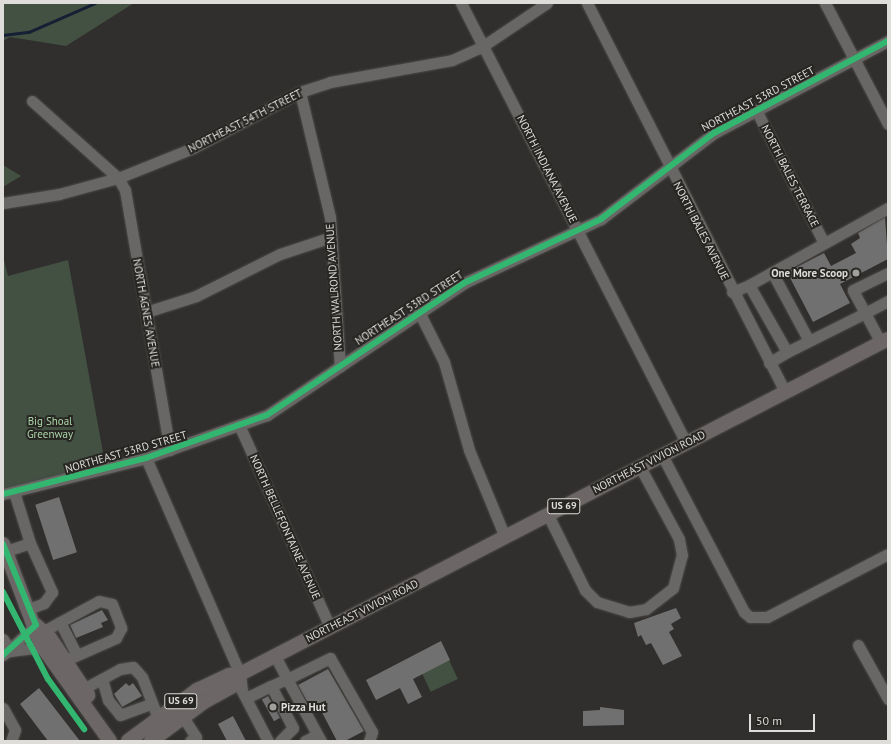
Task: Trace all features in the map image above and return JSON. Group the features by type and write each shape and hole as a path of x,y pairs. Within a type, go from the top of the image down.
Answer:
{"main road":[{"name":"NORTHEAST VIVION ROAD","path":"128,741 197,690 229,674 240,674 884,341"},
{"path":"4,549 40,634 110,741"},
{"path":"40,634 64,661 83,689 123,741"},
{"name":"NORTHEAST VIVION ROAD","path":"151,741 165,736 183,717 235,685 240,674"}],"street":[{"name":"NORTH INDIANA AVENUE","path":"461,3 578,229 686,443"},
{"name":"NORTHEAST 54TH STREET","path":"4,203 59,194 118,178 193,148 300,92 330,82 452,60 483,46 547,3"},
{"name":"NORTH BALES AVENUE","path":"587,3 732,292 785,392"},
{"path":"825,3 888,124"},
{"name":"NORTHEAST 53RD STREET","path":"3,494 146,458 240,427 267,415 464,283 578,229 629,200 714,132 888,41"},
{"name":"NORTH WALROND AVENUE","path":"300,92 317,156 331,237 340,367"},
{"path":"32,101 118,178"},
{"name":"NORTH BALES TERRACE","path":"756,110 824,243"},
{"name":"NORTH AGNES AVENUE","path":"118,178 125,190 170,450"},
{"path":"732,292 772,272 888,208"},
{"path":"146,312 196,296 280,254 331,237"},
{"path":"772,272 809,341"},
{"path":"884,341 865,313 853,290 888,273"},
{"path":"749,284 787,352"},
{"path":"769,363 787,352 888,301"},
{"path":"419,312 444,362 469,450 505,537"},
{"name":"NORTH BELLEFONTAINE AVENUE","path":"240,427 330,628"},
{"path":"662,455 732,590 750,617 767,617 888,554"},
{"path":"146,458 240,674 246,698 268,741"},
{"path":"548,515 585,590 597,602 617,610 646,609 661,600 673,588 682,555 679,539 640,467"},
{"path":"14,492 30,543 52,595 44,603 29,609"},
{"path":"4,549 30,543"},
{"path":"7,653 103,599 115,610 121,628 116,638 64,661"},
{"path":"60,622 77,655"},
{"path":"7,653 40,634"},
{"path":"3,639 7,653"},
{"path":"858,645 888,699"},
{"path":"275,656 319,738 305,741"},
{"path":"246,698 330,658 372,732 369,741"},
{"path":"83,689 133,666 146,686 150,704 158,718"},
{"path":"102,679 108,700 120,715 150,704"},
{"path":"271,686 293,728 280,741"},
{"path":"3,708 14,730 11,741"},
{"path":"183,717 196,737 190,741"}],"green space":[{"path":"3,3 134,3 66,46 10,37 3,41"},
{"path":"3,165 21,176 3,187"},
{"name":"Big Shoal Greenway","path":"3,256 8,276 68,260 106,469 3,489"},
{"path":"449,660 458,679 431,692 422,673"}],"building":[{"path":"885,217 888,259 840,284 850,303 813,322 787,272 824,253 831,266 856,253 851,244 860,238 858,233"},
{"path":"59,497 77,552 53,560 35,505"},
{"path":"676,608 681,618 671,624 674,629 669,632 682,656 663,665 651,643 646,645 641,635 638,637 634,623"},
{"path":"102,610 108,620 101,623 103,627 76,638 70,625"},
{"path":"441,641 450,660 413,679 422,697 408,704 400,688 376,700 366,680"},
{"path":"328,669 364,731 345,741 337,741 316,701 309,705 298,685"},
{"path":"126,683 129,686 133,683 142,696 122,707 114,694"},
{"path":"39,688 80,741 48,741 20,704"},
{"path":"268,696 280,718 274,721 262,699"},
{"path":"600,707 624,710 624,725 583,726 583,711 600,710"},
{"path":"233,716 246,741 227,741 218,724"}],"waterway":[{"path":"3,35 29,32 95,3"}],"cycle path":[{"path":"3,494 146,458 267,415 464,283 601,219 714,133 888,41"},
{"path":"3,544 36,625 3,655"},
{"path":"3,592 48,679 84,729"}],"place":[{"name":"One More Scoop","path":"856,273"},
{"name":"Pizza Hut","path":"273,707"}]}
